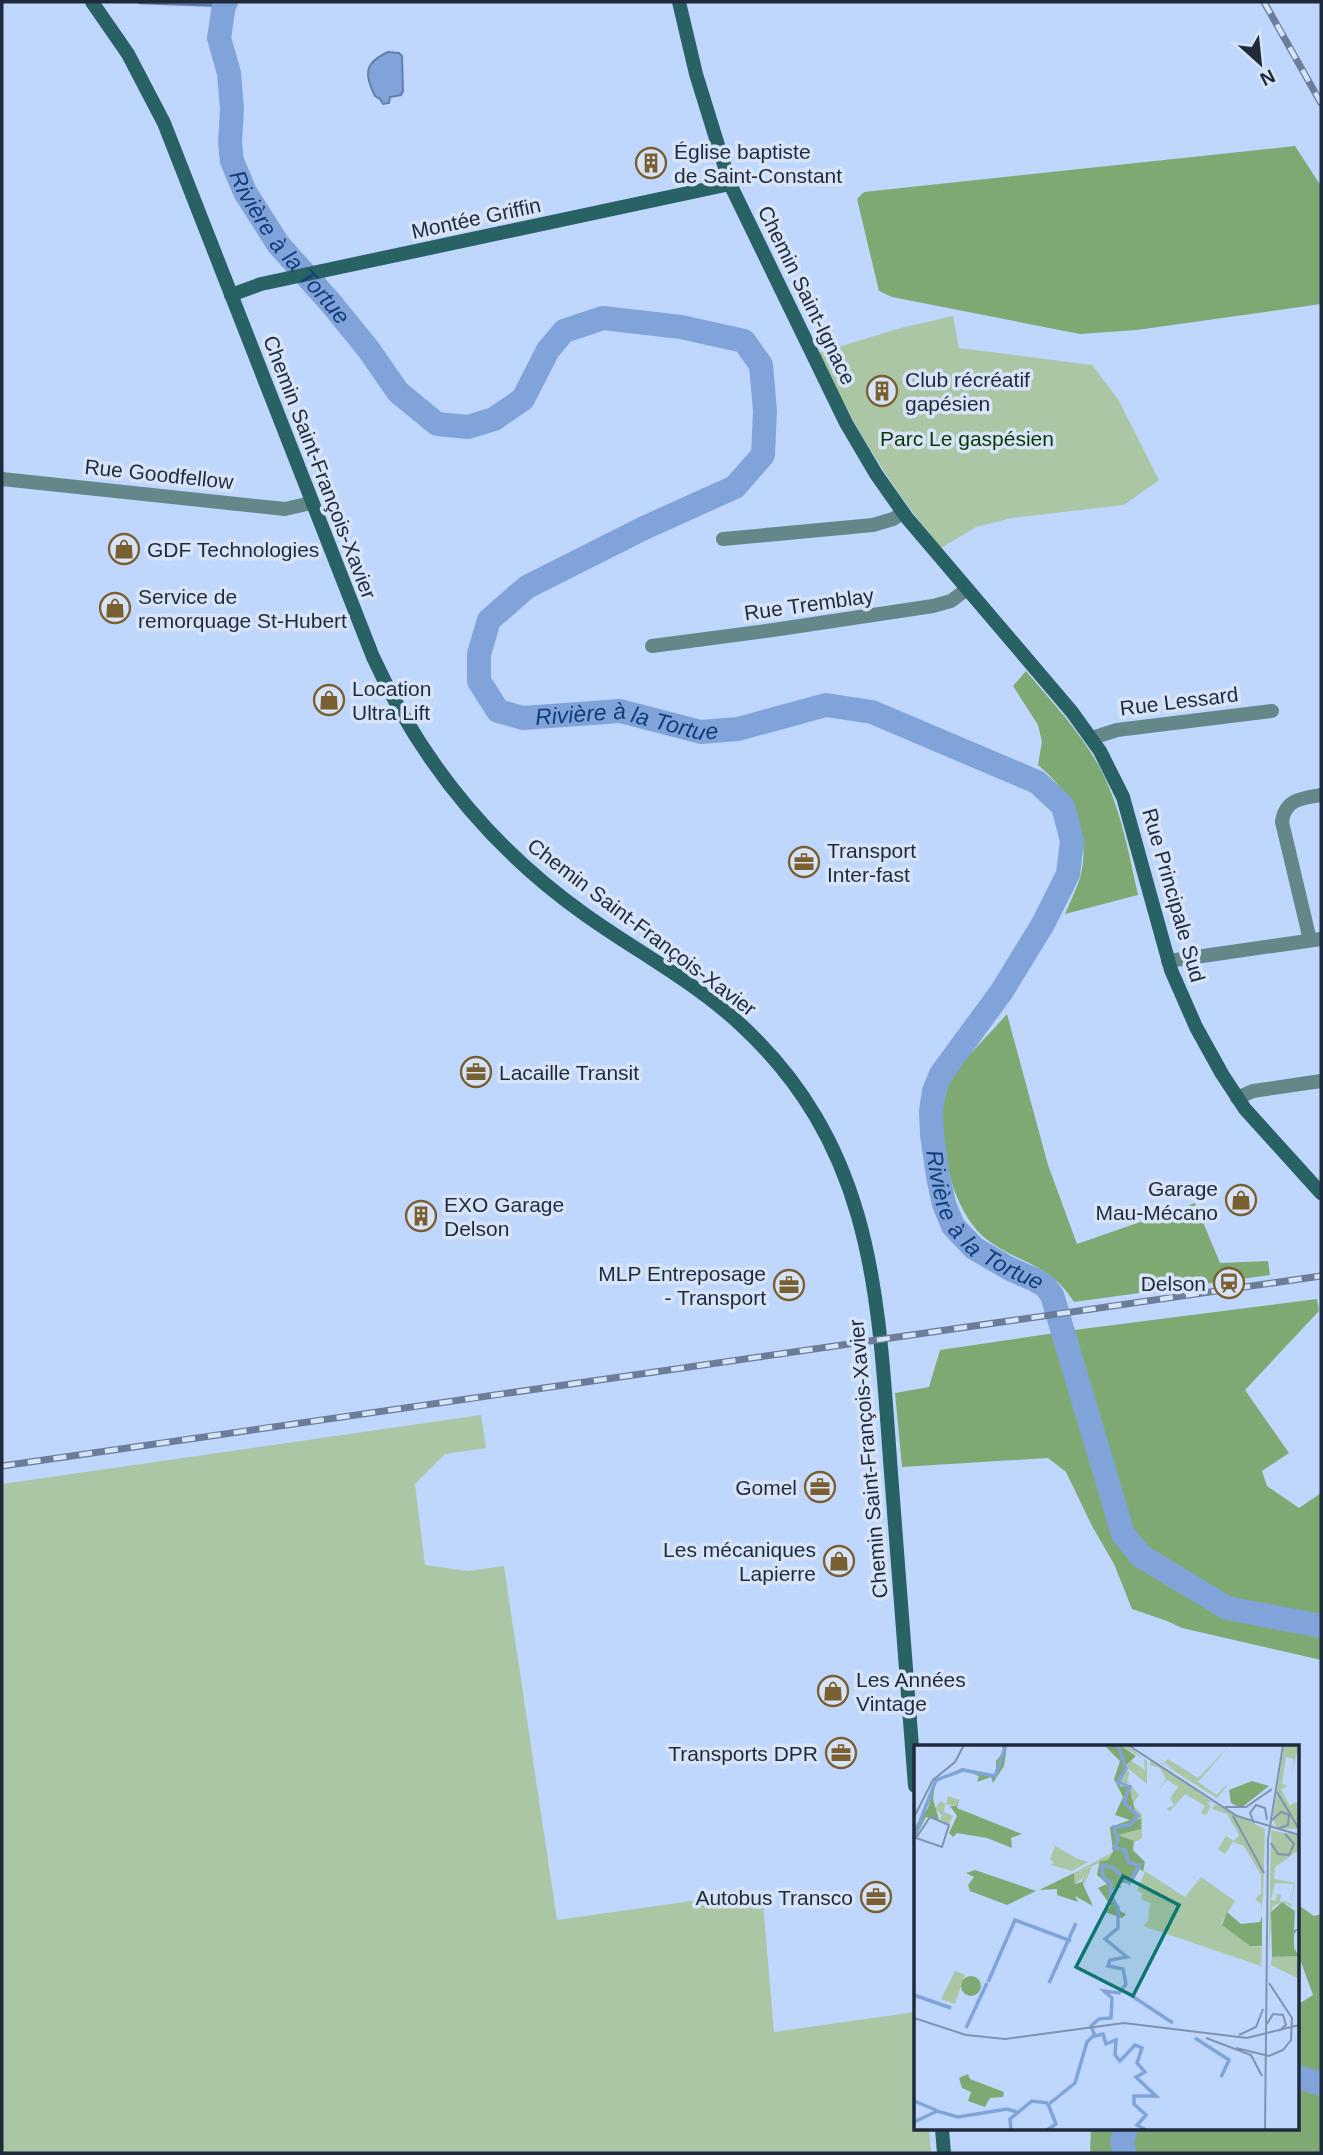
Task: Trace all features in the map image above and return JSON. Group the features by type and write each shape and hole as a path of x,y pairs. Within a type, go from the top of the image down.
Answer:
{"street":[{"name":"Chemin Saint-François-Xavier","path":"92,2 128,54 176,151 311,503 386,686 409,728 448,786 509,854 588,917 702,992 743,1027 799,1091 837,1157 862,1226 873,1279 883,1367 914,1773"},
{"name":"Chemin Saint-Ignace","path":"679,2 695,74 730,184 846,423 903,513 1092,738"},
{"name":"Montée Griffin","path":"231,295 283,279 730,184"},
{"name":"Rue Goodfellow","path":"2,479 285,509 311,503"},
{"path":"723,539 873,525 903,513"},
{"name":"Rue Tremblay","path":"652,646 933,606 951,601 967,589"},
{"name":"Rue Lessard","path":"1092,738 1117,730 1272,711"},
{"name":"Rue Principale Sud","path":"1092,738 1107,762 1123,797 1168,961 1196,1027 1237,1098 1321,1193"},
{"path":"1168,961 1316,939 1282,822 1287,807 1296,799 1321,795"},
{"path":"1237,1098 1253,1091 1321,1081"},
{"path":"942,2130 944,2153"}],"green space":[{"path":"1295,146 1321,186 1321,304 1137,330 1080,334 892,297 879,291 857,199 864,192"},
{"name":"Parc Le gaspésien","path":"953,316 959,348 1092,365 1118,399 1159,480 1124,505 1012,518 976,527 941,548 905,502 874,455 818,353 901,328"},
{"path":"1026,671 1072,725 1101,769 1118,812 1138,895 1065,914 1080,878 1083,861 1081,830 1061,788 1038,765 1042,742 1038,725 1013,686"},
{"path":"1007,1014 1048,1165 1077,1244 1195,1203 1220,1263 1268,1261 1270,1275 1074,1302 1044,1271 985,1238 961,1207 953,1185 946,1163 942,1117 945,1096 952,1079 971,1053"},
{"path":"1317,1299 1319,1311 1245,1390 1289,1453 1262,1471 1267,1486 1299,1508 1321,1493 1321,1660 1182,1628 1132,1609 1114,1564 1066,1472 1048,1458 902,1467 895,1393 929,1387 940,1350"},
{"path":"481,1415 486,1448 445,1454 415,1484 425,1565 468,1571 504,1566 557,1920 762,1891 774,2032 914,2012 914,2130 929,2130 931,2153 2,2153 2,1484"},
{"path":"1298,1905 1314,1916 1321,1914 1321,2153 1090,2153 1091,2130 1298,2130 1298,2004 1313,1995 1298,1954"}],"water":[{"path":"388,52 402,56 403,91 401,95 390,97 389,103 383,104 371,88 368,70 374,60"}],"waterway":[{"path":"140,2 224,5"},
{"name":"Rivière à la Tortue","path":"226,2 219,38 229,73 232,161 245,192 278,244 369,350 398,392 437,424 468,427 494,419 523,399 548,350 564,331 603,318 681,327 744,341 761,365 765,411 763,455 735,487 644,528 527,587 489,620 479,654 479,681 498,711 523,718 620,711 701,732 738,729 826,705 872,712 1037,782 1063,806 1072,841 1068,874 1043,924 1002,991 941,1074 934,1091 932,1135 944,1204 953,1226 974,1248 1045,1286 1052,1295 1123,1534 1141,1556 1227,1608 1321,1626"},
{"name":"Rivière à la Tortue","path":"1298,2077 1321,2084"},
{"name":"Rivière à la Tortue","path":"1124,2153 1122,2141 1126,2130"}],"railway":[{"path":"1264,2 1321,103"},
{"path":"2,1466 1321,1276"}],"place":[{"name":"Église baptiste de Saint-Constant","path":"651,163"},
{"name":"Club récréatif gapésien","path":"882,391"},
{"name":"GDF Technologies","path":"124,549"},
{"name":"Service de remorquage St-Hubert","path":"115,608"},
{"name":"Location Ultra Lift","path":"329,700"},
{"name":"Transport Inter-fast","path":"804,862"},
{"name":"Lacaille Transit","path":"476,1072"},
{"name":"Garage Mau-Mécano","path":"1241,1200"},
{"name":"EXO Garage Delson","path":"421,1216"},
{"name":"Delson","path":"1229,1283"},
{"name":"MLP Entreposage - Transport","path":"789,1285"},
{"name":"Gomel","path":"820,1487"},
{"name":"Les mécaniques Lapierre","path":"839,1561"},
{"name":"Les Années Vintage","path":"833,1691"},
{"name":"Transports DPR","path":"841,1753"},
{"name":"Autobus Transco","path":"876,1897"}]}
